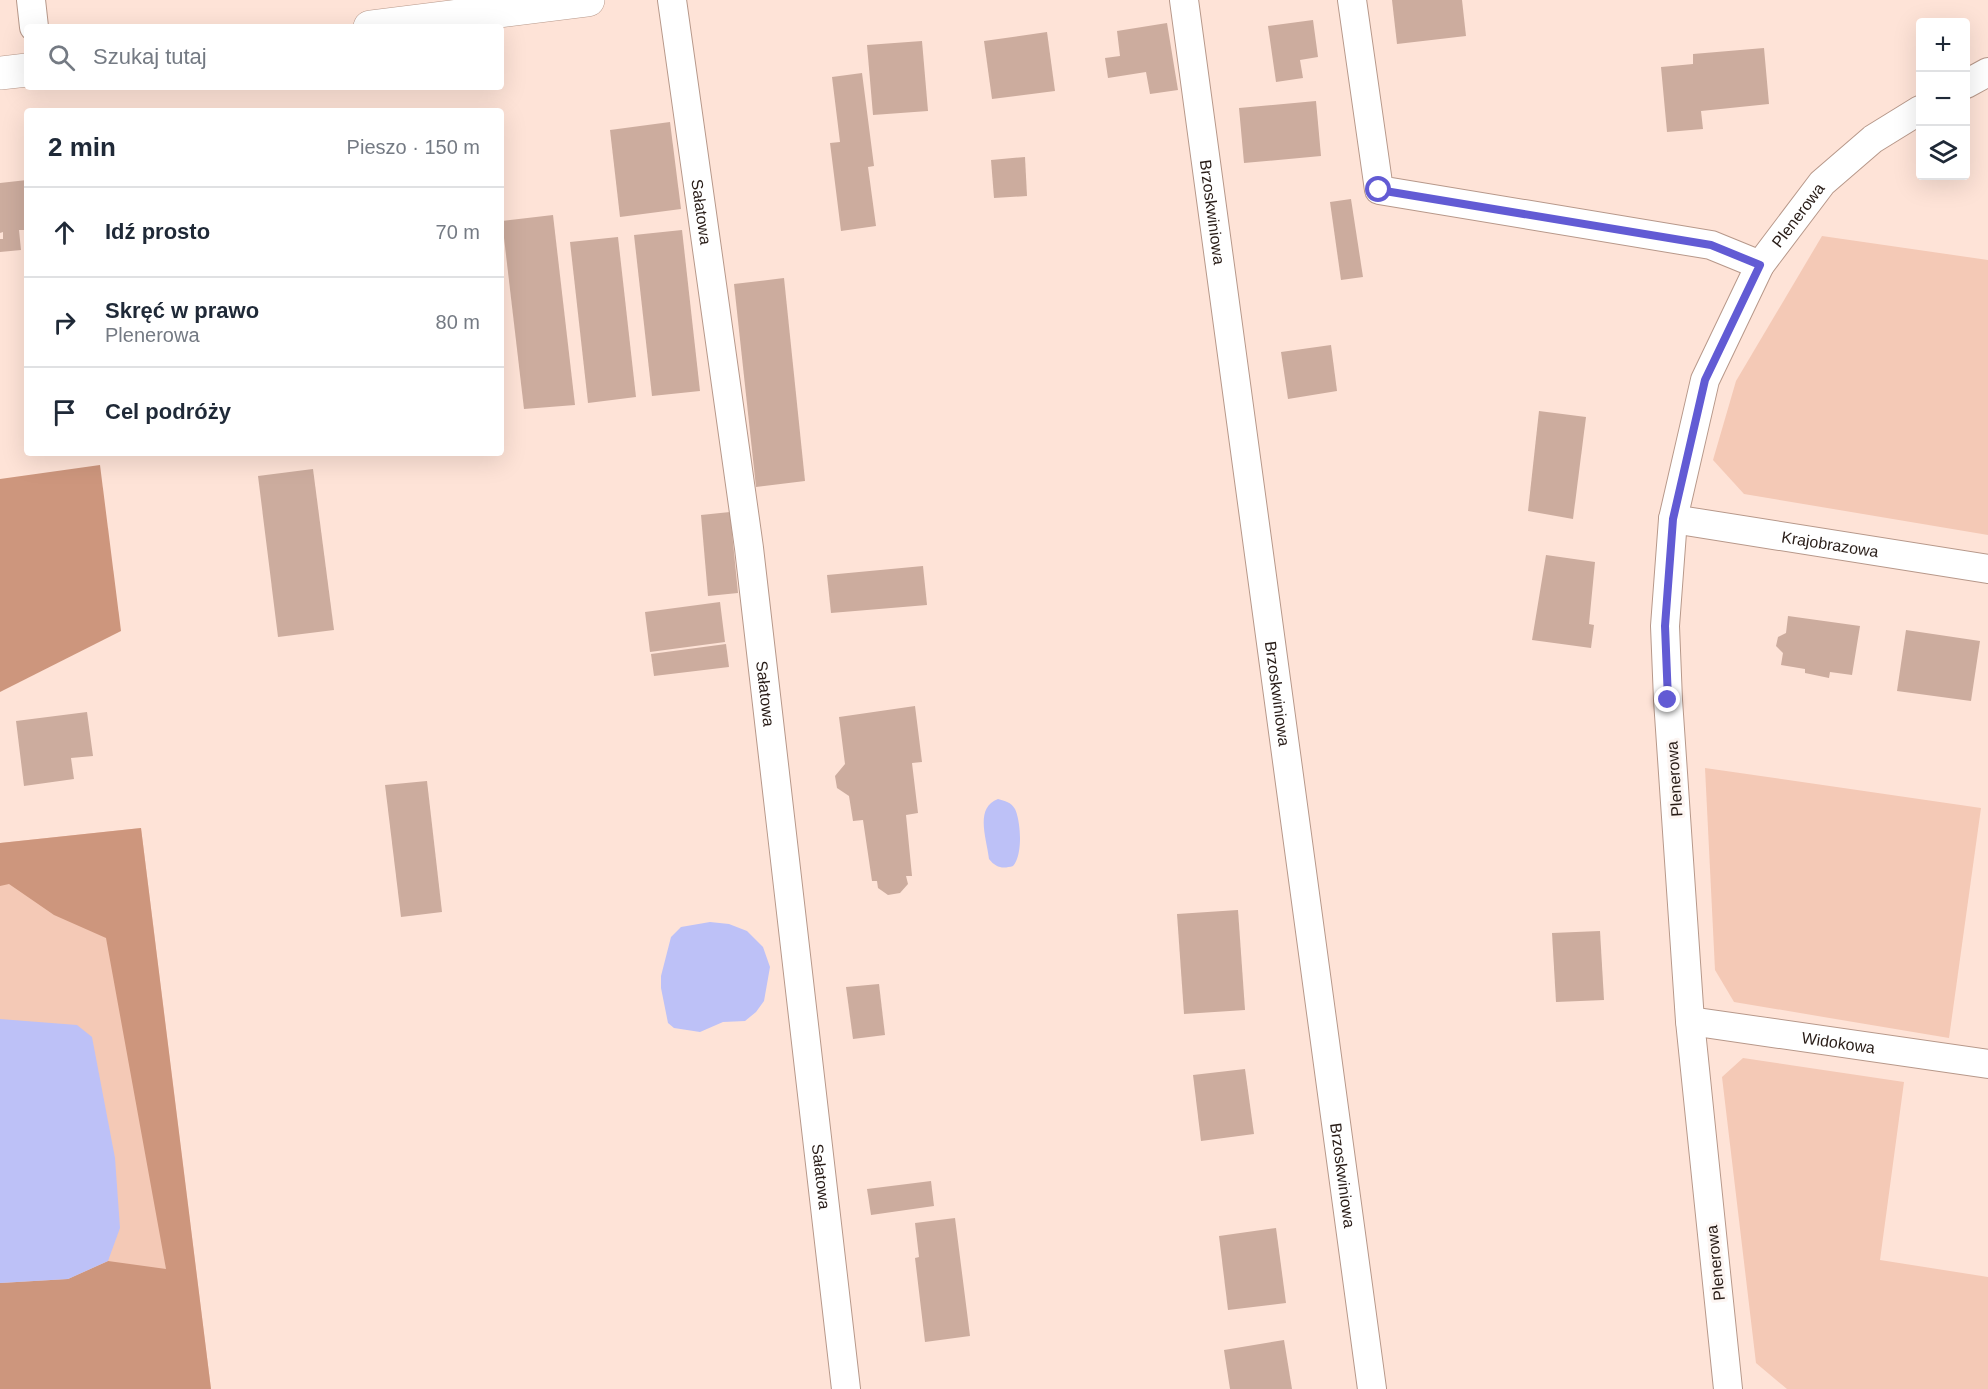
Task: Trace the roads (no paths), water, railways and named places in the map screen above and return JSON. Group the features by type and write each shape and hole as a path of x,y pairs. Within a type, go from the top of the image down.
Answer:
{"street":[{"path":"31,0 34,24"},
{"path":"394,24 588,0"},
{"name":"Sałatowa","path":"672,0 749,548 846,1389"},
{"name":"Brzoskwiniowa","path":"1184,0 1372,1389"},
{"path":"1352,0 1379,190 1711,245 1760,265"},
{"path":"0,73 24,70"},
{"path":"1970,81 1988,72"},
{"name":"Plenerowa","path":"1728,1389 1690,1021 1665,626 1673,519 1705,380 1760,265 1822,183 1873,139 1916,112"},
{"name":"Krajobrazowa","path":"1673,519 1988,569"},
{"name":"Widokowa","path":"1690,1021 1988,1064"}],"water":[{"path":"998,799 1008,802 1017,815 1020,847 1013,866 1000,867 989,859 984,817 986,809"},
{"path":"710,922 729,924 747,931 763,947 770,967 764,1001 745,1021 723,1022 700,1032 674,1028 668,1023 661,988 661,976 671,937 681,927"},
{"path":"0,1019 77,1025 92,1037 115,1158 120,1228 108,1261 68,1279 0,1283"}]}
